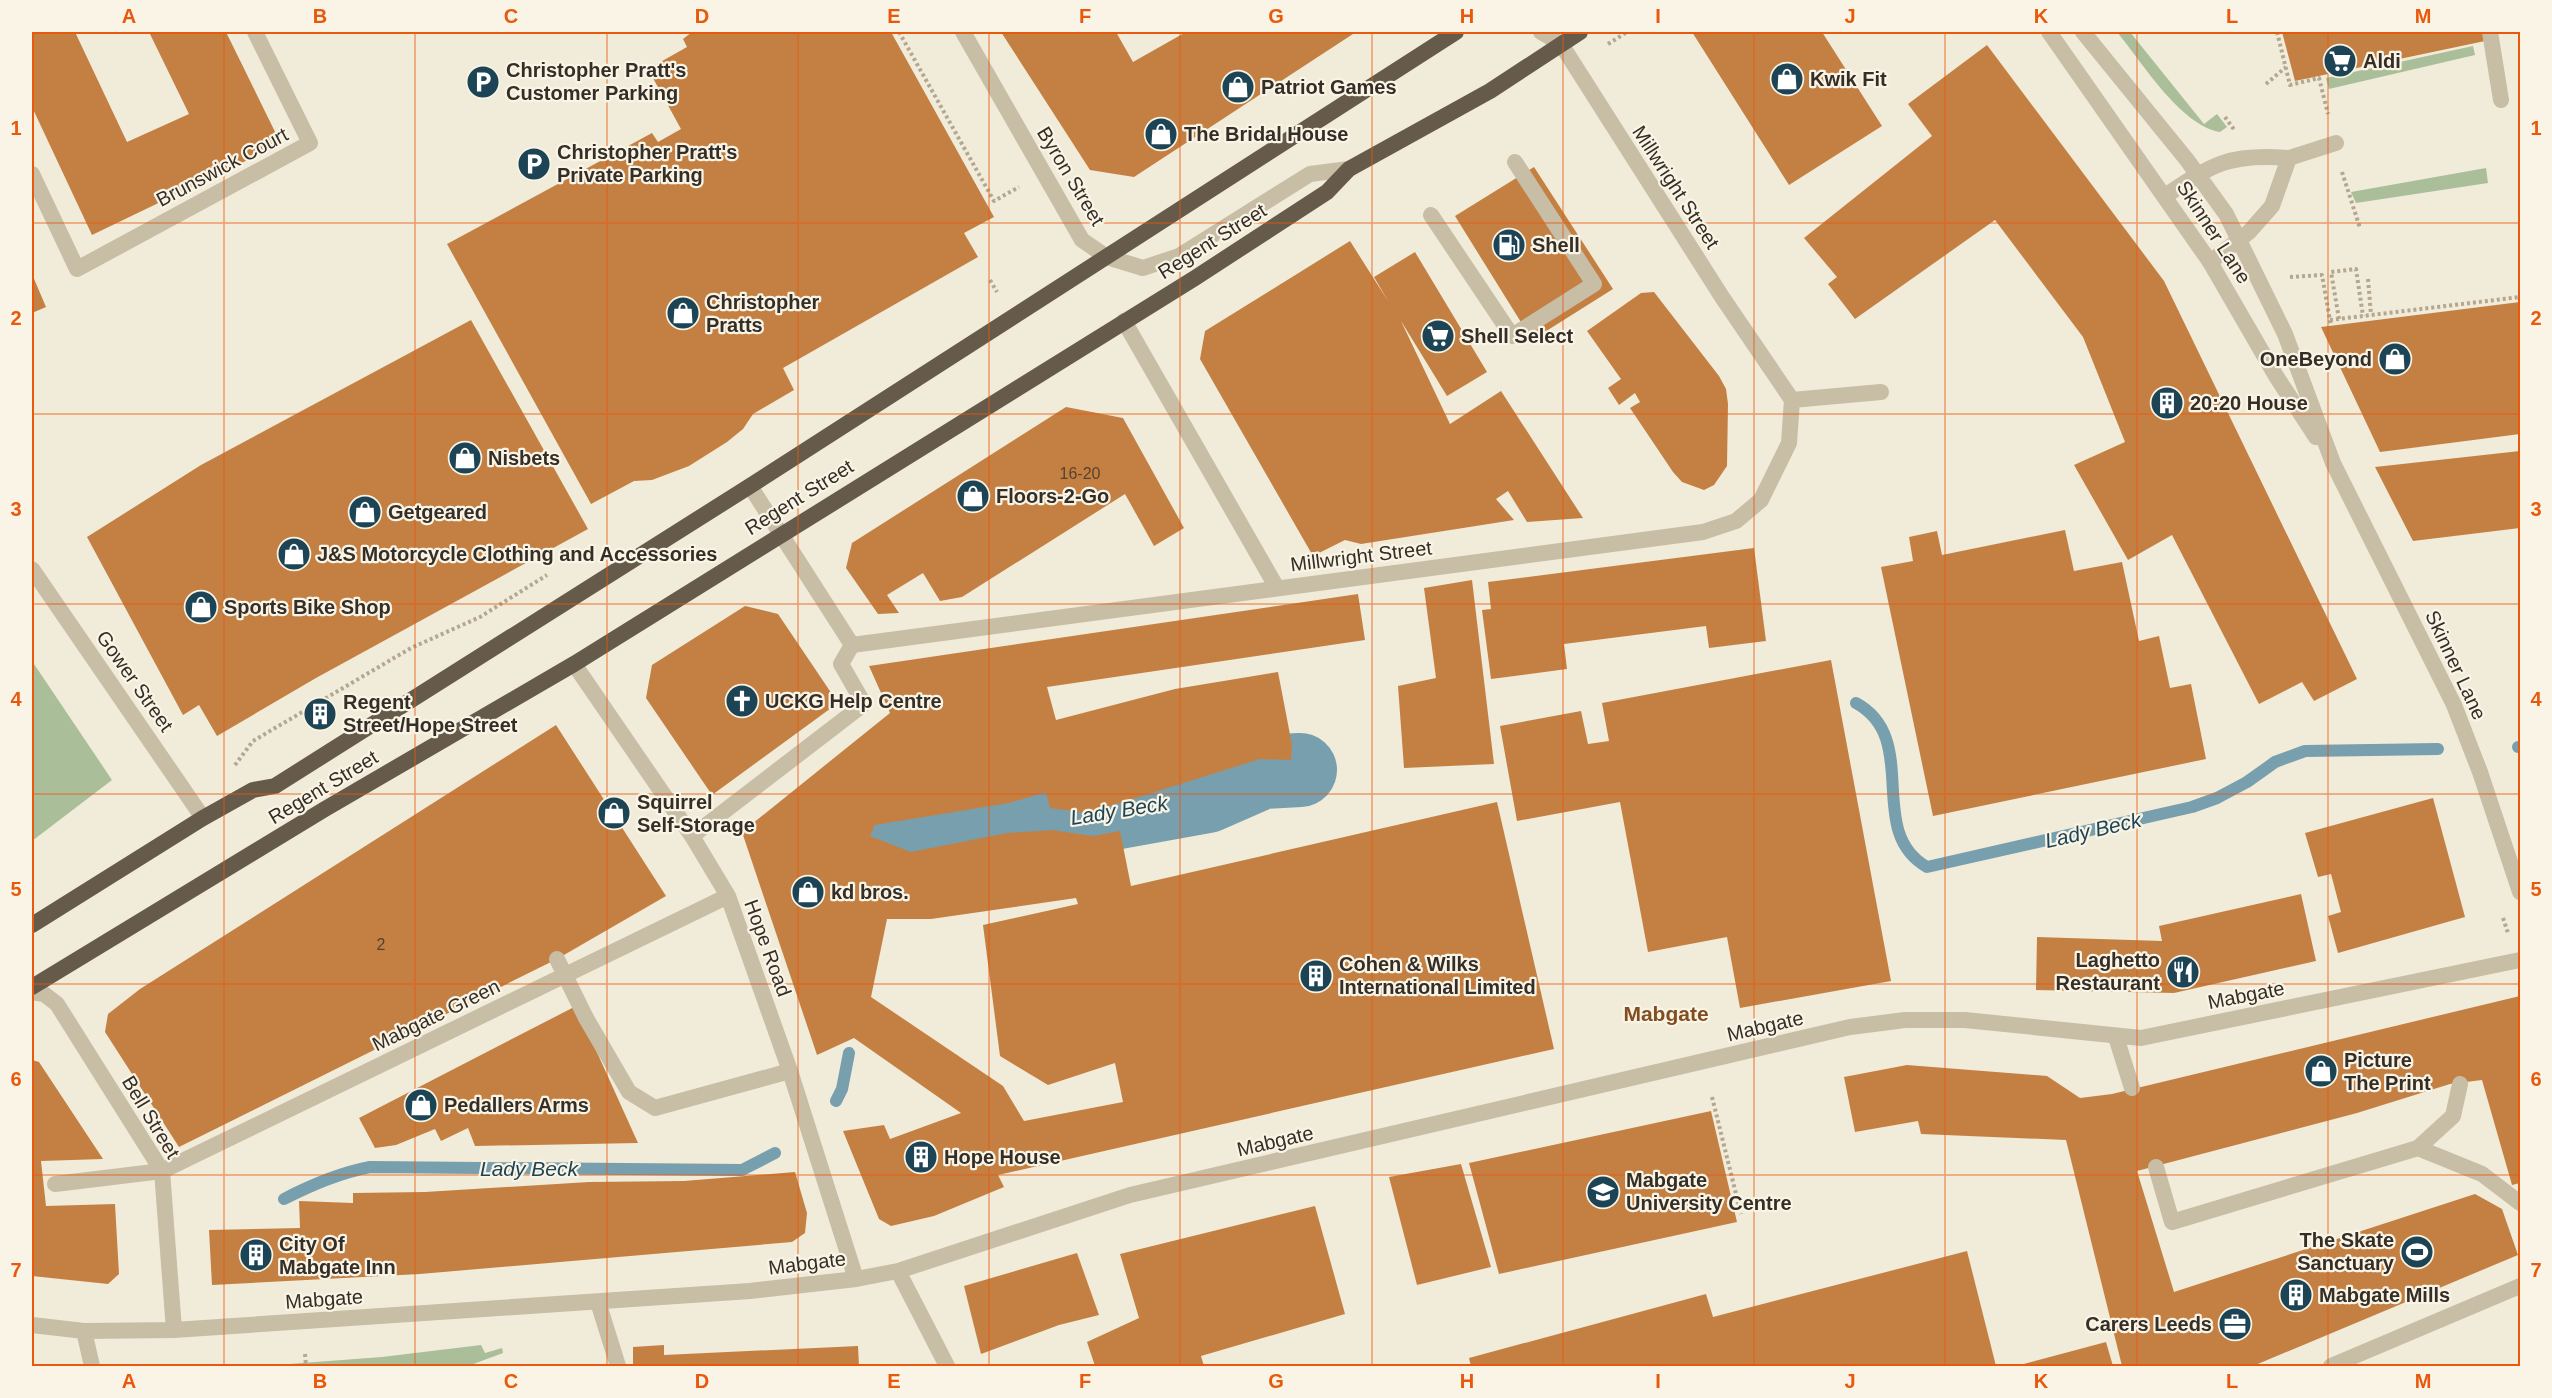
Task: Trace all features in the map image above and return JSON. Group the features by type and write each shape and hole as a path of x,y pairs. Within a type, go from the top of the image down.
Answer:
{"highway":[{"name":"Regent Street","path":"32,925 203,818 253,790 275,786 750,486 1011,315 1107,257 1456,32"},
{"name":"Regent Street","path":"32,987 325,809 574,664 1327,192 1349,169 1490,91 1580,32"}],"street":[{"name":"Brunswick Court","path":"32,174 77,269 310,143 255,32"},
{"name":"Byron Street","path":"963,32 1082,240 1107,257 1143,268 1179,256 1310,174 1349,169"},
{"name":"Millwright Street","path":"852,645 1277,588 1623,545 1703,532 1736,521 1761,500 1789,443 1792,400 1716,287 1561,44 1541,32"},
{"name":"Skinner Lane","path":"2049,32 2210,262 2276,376 2333,463"},
{"name":"Skinner Lane","path":"2083,32 2198,175 2226,214 2285,334 2333,463 2454,705 2480,772 2520,892"},
{"path":"2490,32 2501,100"},
{"path":"2165,196 2209,167 2255,155 2289,158 2336,143"},
{"path":"2210,262 2239,240 2272,206 2289,158"},
{"path":"1431,215 1512,336 1530,325 1594,284 1515,162"},
{"path":"1124,321 1277,588"},
{"path":"1792,400 1881,392"},
{"path":"692,836 864,704 841,664 852,645 750,486"},
{"name":"Gower Street","path":"32,569 203,818"},
{"name":"Hope Road","path":"574,664 692,836 728,896 790,1071 856,1279"},
{"name":"Mabgate Green","path":"55,1184 162,1171 728,896"},
{"path":"557,959 586,1018 629,1092 655,1108 790,1071"},
{"name":"Mabgate","path":"32,1325 84,1331 174,1330 750,1291 856,1279 898,1271 1130,1196 1850,1027 1905,1020 1965,1020 2141,1038 2520,960"},
{"name":"Bell Street","path":"32,992 44,994 57,1004 162,1171 174,1330"},
{"path":"2116,1037 2132,1088"},
{"path":"2156,1167 2172,1222 2418,1148 2453,1116 2460,1084"},
{"path":"2418,1148 2482,1174 2520,1203"},
{"path":"898,1271 947,1366"},
{"path":"2331,1366 2520,1286"},
{"path":"598,1302 618,1366"},
{"path":"84,1331 92,1366"}],"path":[{"path":"899,32 994,201 1028,182"},
{"path":"2277,32 2290,85 2319,78 2329,114"},
{"path":"2266,84 2286,67"},
{"path":"2341,169 2360,228"},
{"path":"2339,319 2331,272 2356,269 2363,316"},
{"path":"2289,277 2322,275 2331,326"},
{"path":"2368,279 2371,315"},
{"path":"986,297 1006,285"},
{"path":"2330,320 2371,315 2378,317 2520,297"},
{"path":"230,771 253,741 411,648 480,617 548,574"},
{"path":"1712,1097 1719,1133 1741,1214"},
{"path":"305,1354 306,1366"}],"green space":[{"path":"2117,32 2130,32 2204,124 2217,114 2227,127 2220,132 2205,127 2191,118 2163,91"},
{"path":"2473,46 2475,55 2329,89 2326,78"},
{"path":"2486,168 2488,183 2356,203 2351,192"},
{"path":"32,661 112,780 32,841"},
{"path":"481,1345 485,1353 502,1348 503,1353 468,1366 262,1366 382,1357"}],"building":[{"path":"32,32 75,32 127,142 189,114 149,32 226,32 281,144 92,235 32,107"},
{"name":"Christopher Pratts","path":"692,32 891,32 994,217 964,233 978,257 783,368 794,390 753,414 743,429 727,442 689,466 652,480 634,481 591,504 447,244 652,133 658,142 681,129 648,69 687,47 683,39"},
{"path":"1001,32 1116,32 1133,62 1186,32 1356,32 1134,177 1090,170"},
{"name":"Kwik Fit","path":"1692,32 1822,32 1882,126 1789,185"},
{"name":"Aldi","path":"2282,32 2483,32 2485,41 2295,81"},
{"name":"20:20 House","path":"1987,45 2164,281 2357,679 2314,701 2302,682 2259,704 2172,535 2128,560 2074,465 2125,442 2083,337 1995,220 1855,319 1828,284 1837,277 1804,238 1932,136 1908,104"},
{"path":"1534,167 1613,289 1532,340 1455,216"},
{"path":"1350,241 1388,301 1374,277 1415,252 1487,372 1447,396 1401,321 1450,424 1501,391 1583,518 1527,522 1508,491 1496,499 1514,520 1361,544 1345,540 1313,556 1200,359 1205,331"},
{"path":"32,274 46,307 32,313"},
{"path":"1654,292 1719,376 1726,389 1728,404 1727,466 1714,485 1704,490 1682,482 1673,472 1630,408 1640,402 1635,393 1619,405 1608,388 1621,379 1587,331 1641,293"},
{"path":"2520,302 2520,434 2380,452 2321,327"},
{"path":"471,320 588,529 316,678 217,736 199,705 183,715 87,537 201,465"},
{"path":"1066,407 1123,418 1184,528 1154,546 1125,494 962,597 940,601 923,573 887,595 899,613 878,614 846,568 852,543"},
{"path":"2520,451 2520,528 2413,541 2375,467"},
{"path":"2065,530 2074,571 2122,562 2139,641 2159,636 2170,688 2191,684 2206,759 1933,816 1881,567 1913,561 1909,537 1937,531 1942,555"},
{"path":"1754,548 1766,641 1709,648 1706,626 1564,644 1567,669 1491,679 1482,610 1491,609 1488,582"},
{"path":"1472,580 1494,764 1404,768 1398,686 1436,678 1424,588"},
{"path":"1358,594 1365,640 1047,687 1056,720 1175,689 1278,672 1292,745 1291,760 1260,759 1088,813 1050,808 1046,792 1009,803 875,825 870,836 911,852 1007,833 1052,830 1093,836 1120,831 1131,886 1497,802 1554,1049 998,1175 1004,1187 934,1216 891,1226 879,1219 843,1131 884,1125 890,1139 961,1113 854,1038 817,1055 742,832 890,713 869,666","holes":["1076,898 1078,904 983,925 1000,1056 1048,1085 1115,1063 1123,1102 1024,1121 1003,1086 871,997 887,919 931,919"]},
{"name":"UCKG Help Centre","path":"745,606 778,614 838,703 712,795 646,698 652,665"},
{"path":"1831,660 1891,981 1740,1008 1727,937 1648,952 1620,802 1517,821 1500,726 1581,711 1588,744 1609,741 1602,703"},
{"name":"Regent Street/Hope Street","path":"327,705 331,712 314,723 309,716"},
{"path":"556,725 666,896 557,959 179,1147 105,1032 108,1014 140,989"},
{"path":"2433,798 2465,917 2338,953 2328,916 2341,912 2331,874 2318,877 2305,833"},
{"path":"2301,894 2316,961 2174,993 2036,990 2037,937 2162,941 2159,926"},
{"path":"2520,996 2520,1183 2512,1185 2482,1080 2450,1084 2357,1113 2137,1171 2174,1292 2475,1194 2502,1209 2518,1255 2253,1366 2122,1366 2066,1140 1921,1134 1918,1121 1855,1132 1844,1077 1907,1065 2047,1076 2080,1098 2112,1094"},
{"path":"576,1006 638,1143 475,1146 468,1128 441,1141 435,1129 396,1145 375,1148 359,1118"},
{"path":"32,1060 39,1062 103,1159 41,1161 46,1206 115,1204 119,1274 108,1284 32,1276"},
{"name":"Mabgate University Centre","path":"1711,1111 1737,1222 1499,1274 1469,1163"},
{"path":"1461,1164 1491,1267 1417,1285 1389,1177"},
{"path":"795,1172 807,1213 805,1233 792,1242 420,1274 212,1285 209,1230 300,1228 299,1201 353,1203 353,1193 425,1192 589,1182 684,1181"},
{"path":"1315,1206 1345,1314 1201,1356 1204,1366 1095,1366 1087,1342 1139,1318 1120,1254"},
{"path":"1967,1251 1996,1366 1471,1366 1469,1358 1706,1294 1713,1317"},
{"path":"1077,1253 1099,1315 1059,1325 981,1354 964,1286"},
{"path":"2106,1342 2113,1366 2016,1366"},
{"path":"664,1345 664,1355 858,1346 859,1366 633,1366 633,1347"}],"waterway":[{"name":"Lady Beck","path":"1856,703 1875,719 1886,739 1891,761 1894,809 1899,831 1909,851 1927,867 2192,807 2217,798 2247,782 2275,762 2305,751 2438,749"},
{"name":"Lady Beck","path":"900,842 986,819 1085,818 1207,796 1262,772 1300,770"},
{"name":"Lady Beck","path":"836,1101 842,1089 849,1053"},
{"name":"Lady Beck","path":"284,1199 326,1180 370,1167 742,1170 775,1153"}],"place":[{"name":"Aldi","path":"2340,61"},
{"name":"Kwik Fit","path":"1787,79"},
{"name":"Christopher Pratt's Customer Parking","path":"483,82"},
{"name":"Patriot Games","path":"1238,87"},
{"name":"The Bridal House","path":"1161,134"},
{"name":"Christopher Pratt's Private Parking","path":"534,164"},
{"name":"Shell","path":"1509,245"},
{"name":"Christopher Pratts","path":"683,313"},
{"name":"Shell Select","path":"1438,336"},
{"name":"OneBeyond","path":"2395,359"},
{"name":"20:20 House","path":"2167,403"},
{"name":"Nisbets","path":"465,458"},
{"name":"Floors-2-Go","path":"973,496"},
{"name":"Getgeared","path":"365,512"},
{"name":"J&S Motorcycle Clothing and Accessories","path":"294,554"},
{"name":"Sports Bike Shop","path":"201,607"},
{"name":"UCKG Help Centre","path":"742,701"},
{"name":"Regent Street/Hope Street","path":"320,714"},
{"name":"Squirrel Self-Storage","path":"614,813"},
{"name":"kd bros.","path":"808,892"},
{"name":"Laghetto Restaurant","path":"2183,972"},
{"name":"Cohen & Wilks International Limited","path":"1316,976"},
{"name":"Picture The Print","path":"2321,1071"},
{"name":"Pedallers Arms","path":"421,1105"},
{"name":"Hope House","path":"921,1157"},
{"name":"Mabgate University Centre","path":"1603,1192"},
{"name":"The Skate Sanctuary","path":"2417,1252"},
{"name":"City Of Mabgate Inn","path":"256,1255"},
{"name":"Mabgate Mills","path":"2296,1295"},
{"name":"Carers Leeds","path":"2235,1324"}],"district":[{"name":"Mabgate","path":"1666,1013"}]}
